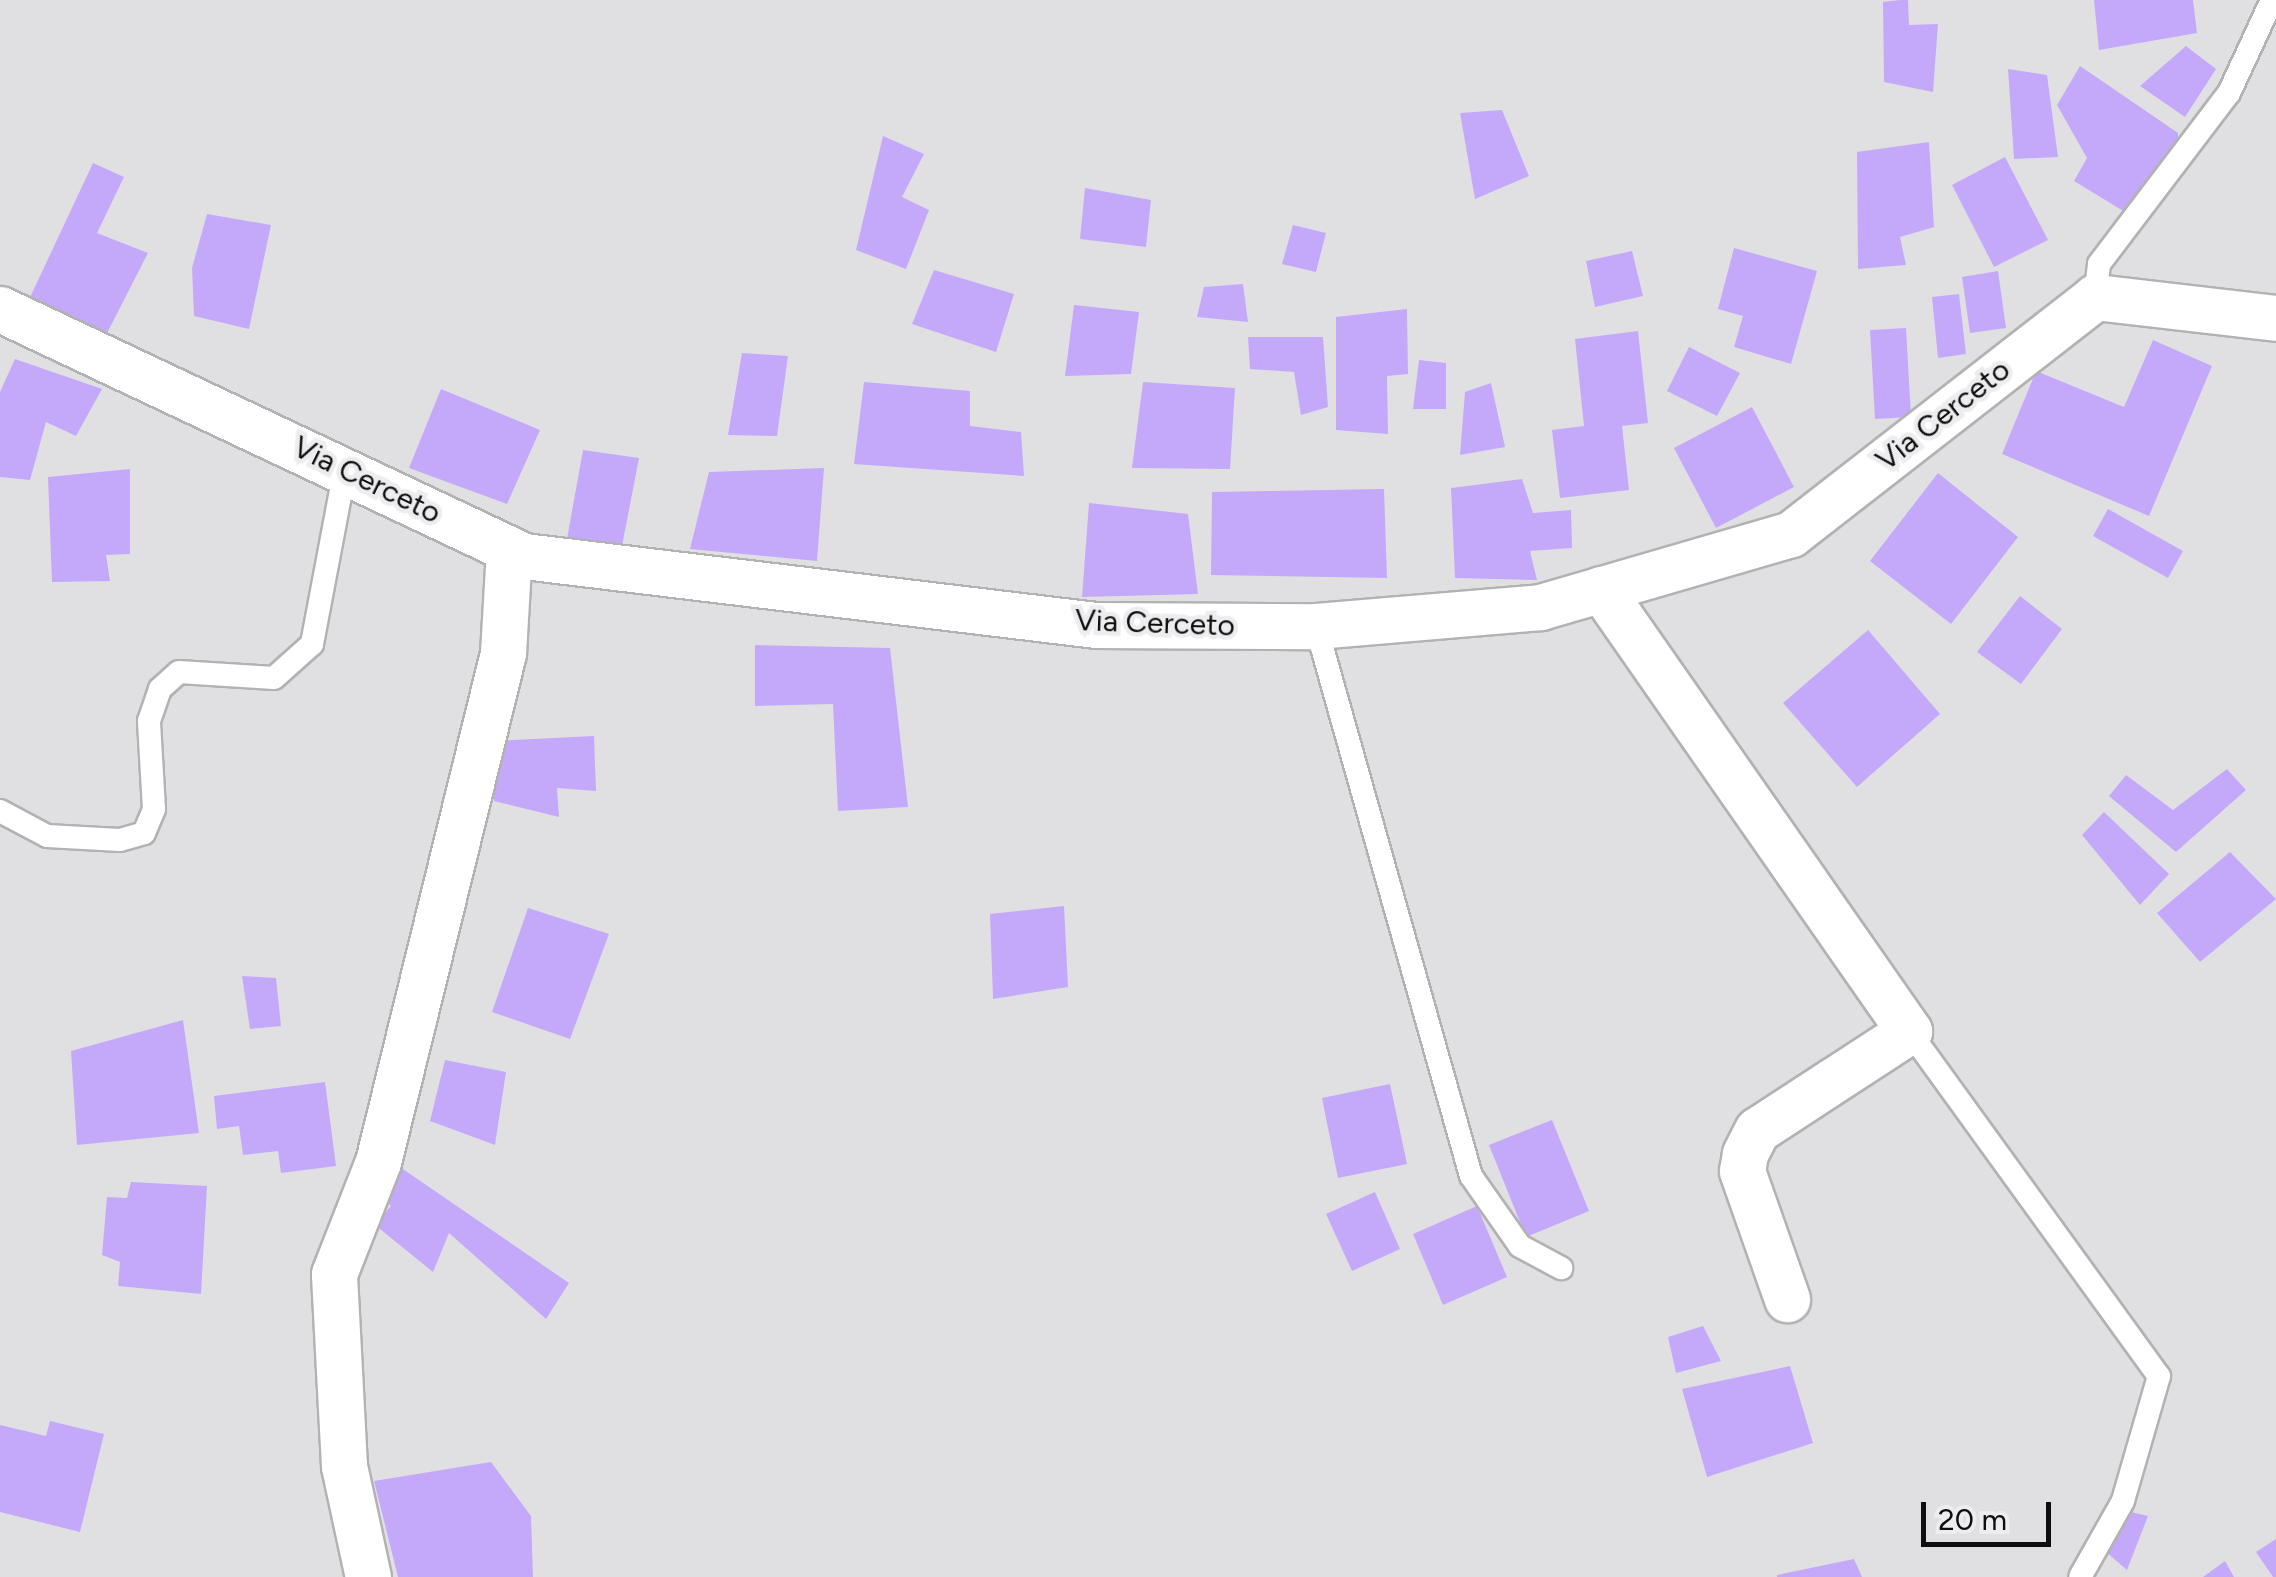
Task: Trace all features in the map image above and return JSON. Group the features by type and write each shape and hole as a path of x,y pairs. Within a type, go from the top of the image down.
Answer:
{"street":[{"path":"2095,297 2276,318"},
{"name":"Via Cerceto","path":"0,309 510,550 1096,625 1316,626 1540,607 1790,534 2095,297"},
{"path":"368,1577 344,1466 334,1274 378,1162 503,653 510,550"},
{"path":"1601,590 1909,1031 1756,1130 1742,1171 1786,1299"}],"lane":[{"path":"2095,297 2099,264 2229,93 2272,0"},
{"path":"0,811 48,836 120,840 144,833 154,809 150,721 160,690 179,672 274,678 312,644 345,470"},
{"path":"1316,626 1470,1176 1520,1246 1561,1268"},
{"path":"1909,1031 2159,1376 2122,1502 2080,1577"}],"building":[{"path":"1908,0 1909,25 1938,24 1933,92 1884,82 1883,2"},
{"path":"2094,0 2193,0 2197,33 2099,50"},
{"path":"2186,46 2216,69 2185,117 2140,86"},
{"path":"2080,66 2178,133 2178,148 2125,212 2074,181 2087,158 2057,105"},
{"path":"2008,69 2047,75 2058,157 2014,159"},
{"path":"1502,110 1529,176 1475,199 1460,113"},
{"path":"883,136 924,154 902,197 929,210 906,269 856,250"},
{"path":"1929,142 1934,227 1900,237 1906,265 1858,269 1857,152"},
{"path":"2005,157 2048,240 1994,267 1952,185"},
{"path":"93,163 124,177 97,233 148,253 104,339 26,306"},
{"path":"1085,188 1151,200 1146,247 1080,239"},
{"path":"207,214 271,225 249,329 194,316 192,268"},
{"path":"1293,225 1326,233 1316,272 1282,264"},
{"path":"1734,248 1817,271 1791,364 1734,347 1743,316 1718,309"},
{"path":"1632,251 1643,296 1595,307 1586,261"},
{"path":"934,270 1014,294 996,352 912,324"},
{"path":"1998,271 2006,328 1970,333 1962,277"},
{"path":"1243,284 1248,322 1197,317 1204,287"},
{"path":"1959,294 1966,354 1938,358 1932,297"},
{"path":"1074,305 1139,312 1131,374 1065,376"},
{"path":"1407,309 1408,374 1387,376 1388,434 1336,430 1336,317"},
{"path":"1906,328 1911,417 1875,419 1870,330"},
{"path":"1638,331 1648,423 1622,426 1629,490 1560,498 1552,430 1584,426 1575,339"},
{"path":"1248,337 1323,337 1328,407 1301,415 1294,372 1250,369"},
{"path":"2153,340 2212,366 2149,516 2002,454 2036,371 2124,407"},
{"path":"1689,347 1740,373 1717,416 1667,391"},
{"path":"742,353 788,356 777,436 728,435"},
{"path":"15,359 102,389 76,436 46,422 30,480 0,477 0,392"},
{"path":"1419,360 1446,363 1446,409 1413,409"},
{"path":"864,382 970,391 970,426 1021,432 1024,476 854,464"},
{"path":"1143,382 1235,388 1230,469 1132,468"},
{"path":"1491,383 1505,447 1460,455 1465,392"},
{"path":"441,389 540,430 507,504 409,468"},
{"path":"1752,407 1794,487 1716,528 1674,448"},
{"path":"583,450 639,458 622,546 567,539"},
{"path":"824,468 817,561 690,549 709,472"},
{"path":"130,469 130,554 106,555 110,581 52,582 48,477"},
{"path":"1938,473 2018,537 1951,624 1870,561"},
{"path":"1522,479 1533,513 1571,510 1572,548 1530,551 1537,580 1455,578 1451,488"},
{"path":"1384,489 1387,578 1211,575 1212,492"},
{"path":"1089,503 1188,514 1198,594 1082,597"},
{"path":"2108,509 2183,551 2168,578 2093,536"},
{"path":"2020,596 2062,629 2021,684 1977,652"},
{"path":"1868,630 1940,714 1857,787 1783,703"},
{"path":"755,645 890,648 908,807 838,811 833,704 755,706"},
{"path":"594,736 596,791 557,788 559,817 494,801 495,741"},
{"path":"2227,769 2246,790 2176,852 2109,796 2126,775 2173,810"},
{"path":"2104,812 2169,874 2140,905 2082,835"},
{"path":"2230,852 2276,899 2200,962 2157,913"},
{"path":"1064,906 1068,987 993,999 990,914"},
{"path":"528,908 609,934 570,1039 492,1012"},
{"path":"242,976 276,978 281,1026 250,1029"},
{"path":"183,1020 199,1133 77,1145 71,1051"},
{"path":"445,1060 506,1072 495,1145 430,1121"},
{"path":"325,1082 336,1166 281,1173 278,1151 243,1155 239,1126 217,1129 214,1096"},
{"path":"1390,1084 1407,1164 1338,1178 1322,1098"},
{"path":"1552,1120 1589,1211 1526,1237 1489,1145"},
{"path":"397,1165 569,1283 546,1319 449,1233 433,1272 375,1225 391,1206 379,1194"},
{"path":"131,1182 207,1186 201,1294 118,1286 120,1262 102,1255 107,1197 127,1198"},
{"path":"1375,1192 1400,1249 1352,1271 1326,1214"},
{"path":"1477,1206 1507,1277 1443,1305 1413,1234"},
{"path":"1703,1326 1721,1361 1676,1373 1668,1337"},
{"path":"1790,1366 1813,1443 1707,1477 1682,1389"},
{"path":"50,1421 104,1434 80,1532 0,1512 0,1425 46,1436"},
{"path":"491,1462 531,1516 533,1577 398,1577 374,1481"},
{"path":"2131,1512 2148,1516 2127,1570 2106,1552"},
{"path":"2276,1539 2276,1577 2273,1577 2256,1552"},
{"path":"1854,1559 1862,1577 1777,1577 1777,1575"},
{"path":"2225,1561 2234,1577 2203,1577"}]}
